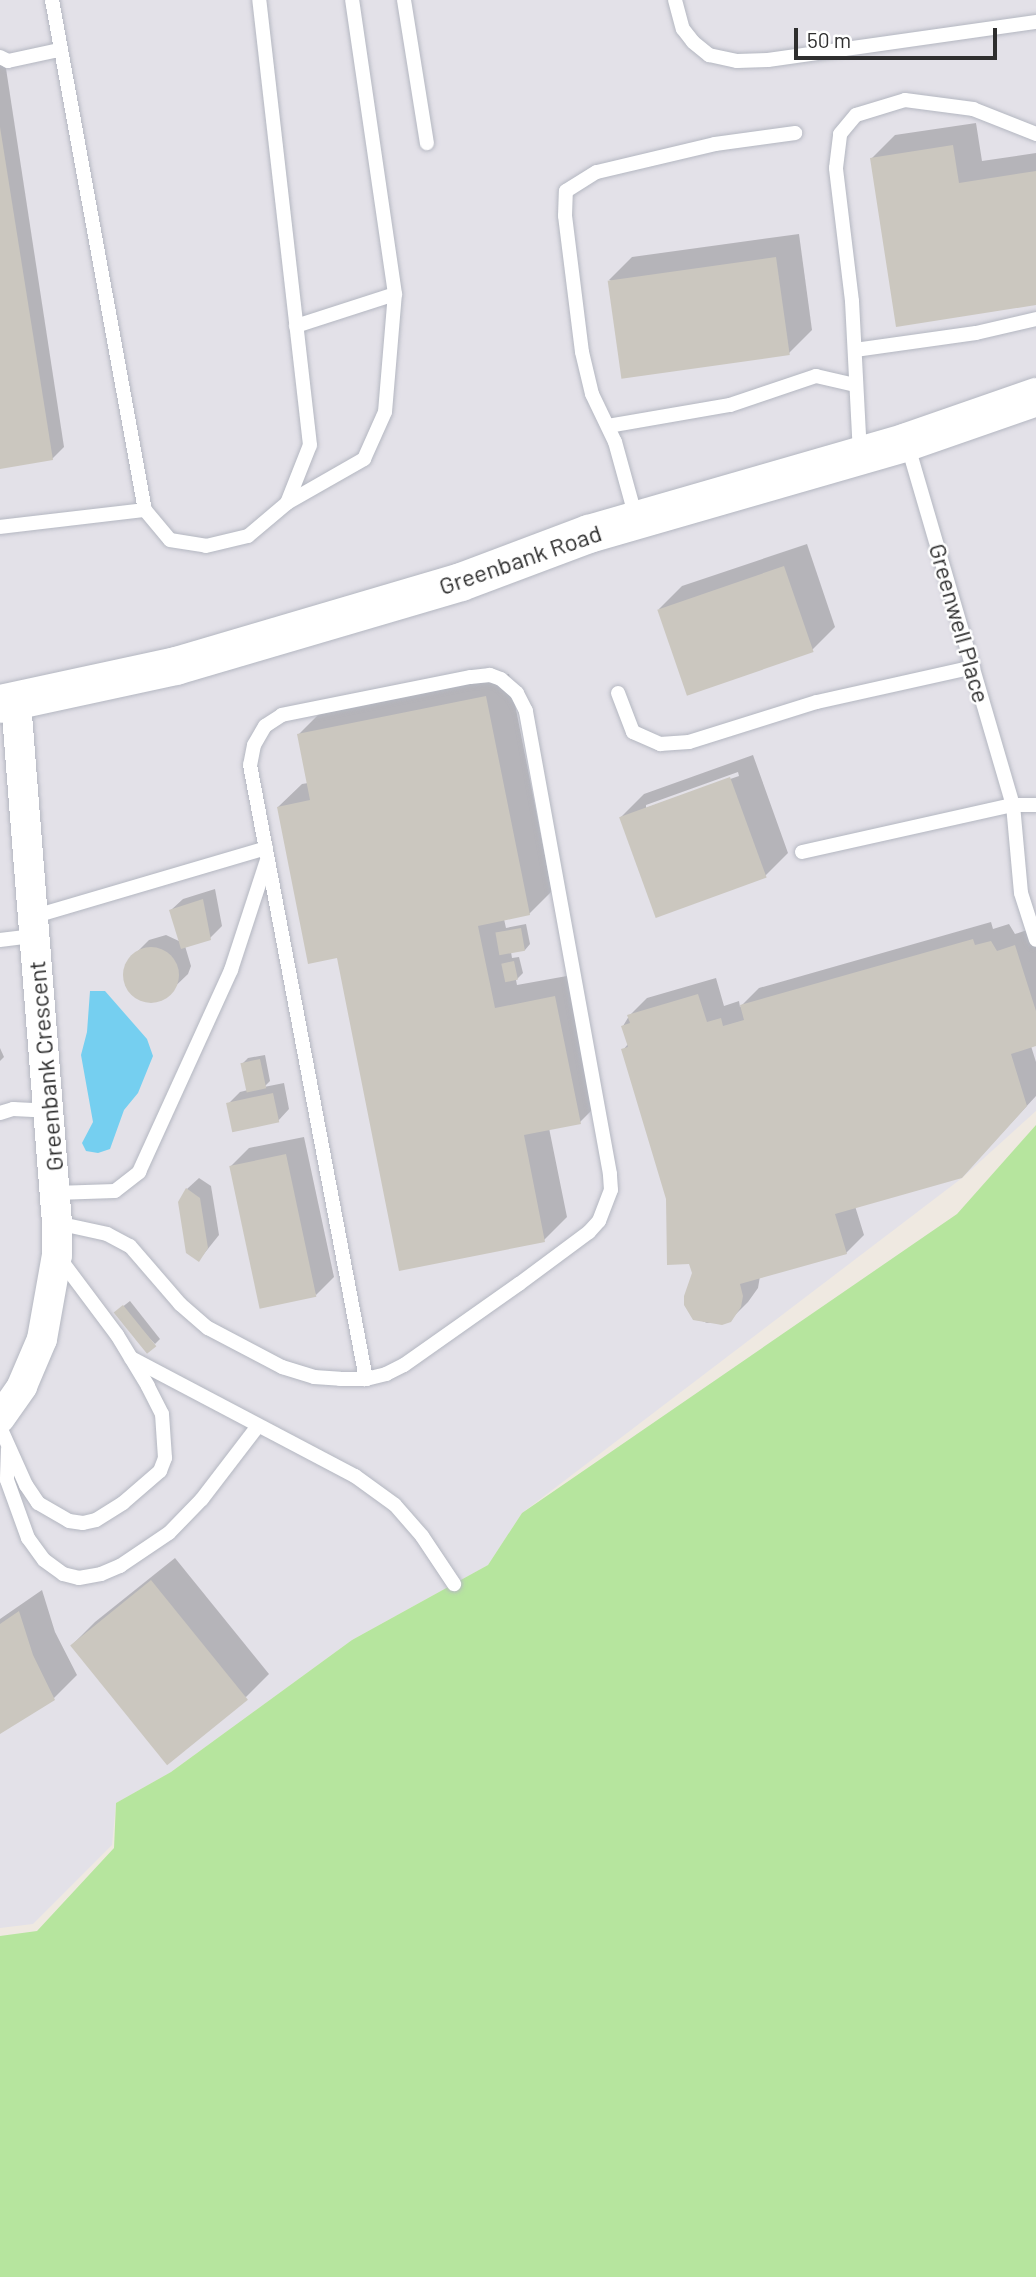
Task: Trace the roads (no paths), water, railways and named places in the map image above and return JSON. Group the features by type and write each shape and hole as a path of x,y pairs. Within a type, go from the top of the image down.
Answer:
{"street":[{"name":"Greenbank Road","path":"8,703 176,666 461,582 589,534 907,442 1036,397"},
{"name":"Greenbank Crescent","path":"4,1431 42,1339 57,1255 55,1193 33,926 8,703"}],"lane":[{"path":"52,0 145,510 170,540 206,546 248,536 287,503 364,459 384,412 395,294 352,0"},
{"path":"258,0 310,445 287,503"},
{"path":"404,0 427,142"},
{"path":"675,0 683,29 693,42 709,55 737,61 768,60 1036,22"},
{"path":"0,57 8,61 59,50"},
{"path":"860,455 855,349 836,168 840,134 856,116 905,100 973,109 1036,134"},
{"path":"637,520 608,426 592,394 582,352 565,216 566,191 597,172 715,144 795,133"},
{"path":"296,326 395,294"},
{"path":"855,349 975,332 1036,319"},
{"path":"608,426 730,405 816,376 855,385"},
{"name":"Greenwell Place","path":"907,442 1013,805 1021,893 1036,940"},
{"path":"0,527 145,510"},
{"path":"618,693 633,732 660,744 689,742 817,702 973,667"},
{"path":"57,1223 107,1234 130,1246 189,1312 208,1328 256,1354 314,1377 366,1379 386,1374 438,1343 589,1232 598,1221 611,1190 526,711 517,693 501,679 490,675 470,677 282,715 265,726 254,745 250,765 366,1379"},
{"path":"802,852 1013,805 1036,805"},
{"path":"0,940 33,926 267,853"},
{"path":"55,1193 115,1191 139,1172 231,970 267,853"},
{"path":"0,1113 13,1109 48,1111"},
{"path":"0,1427 38,1503 53,1513 83,1523 96,1520 123,1503 160,1471 166,1449 162,1414 100,1311 57,1255"},
{"path":"130,1357 257,1427 355,1476 395,1506 422,1536 454,1584"},
{"path":"4,1431 7,1480 28,1538 44,1560 63,1574 79,1578 101,1574 120,1566 169,1533 202,1499 257,1427"}],"water":[{"path":"90,991 105,991 147,1039 153,1056 138,1093 124,1110 110,1149 98,1153 86,1151 82,1143 93,1122 81,1055 87,1032"}]}
